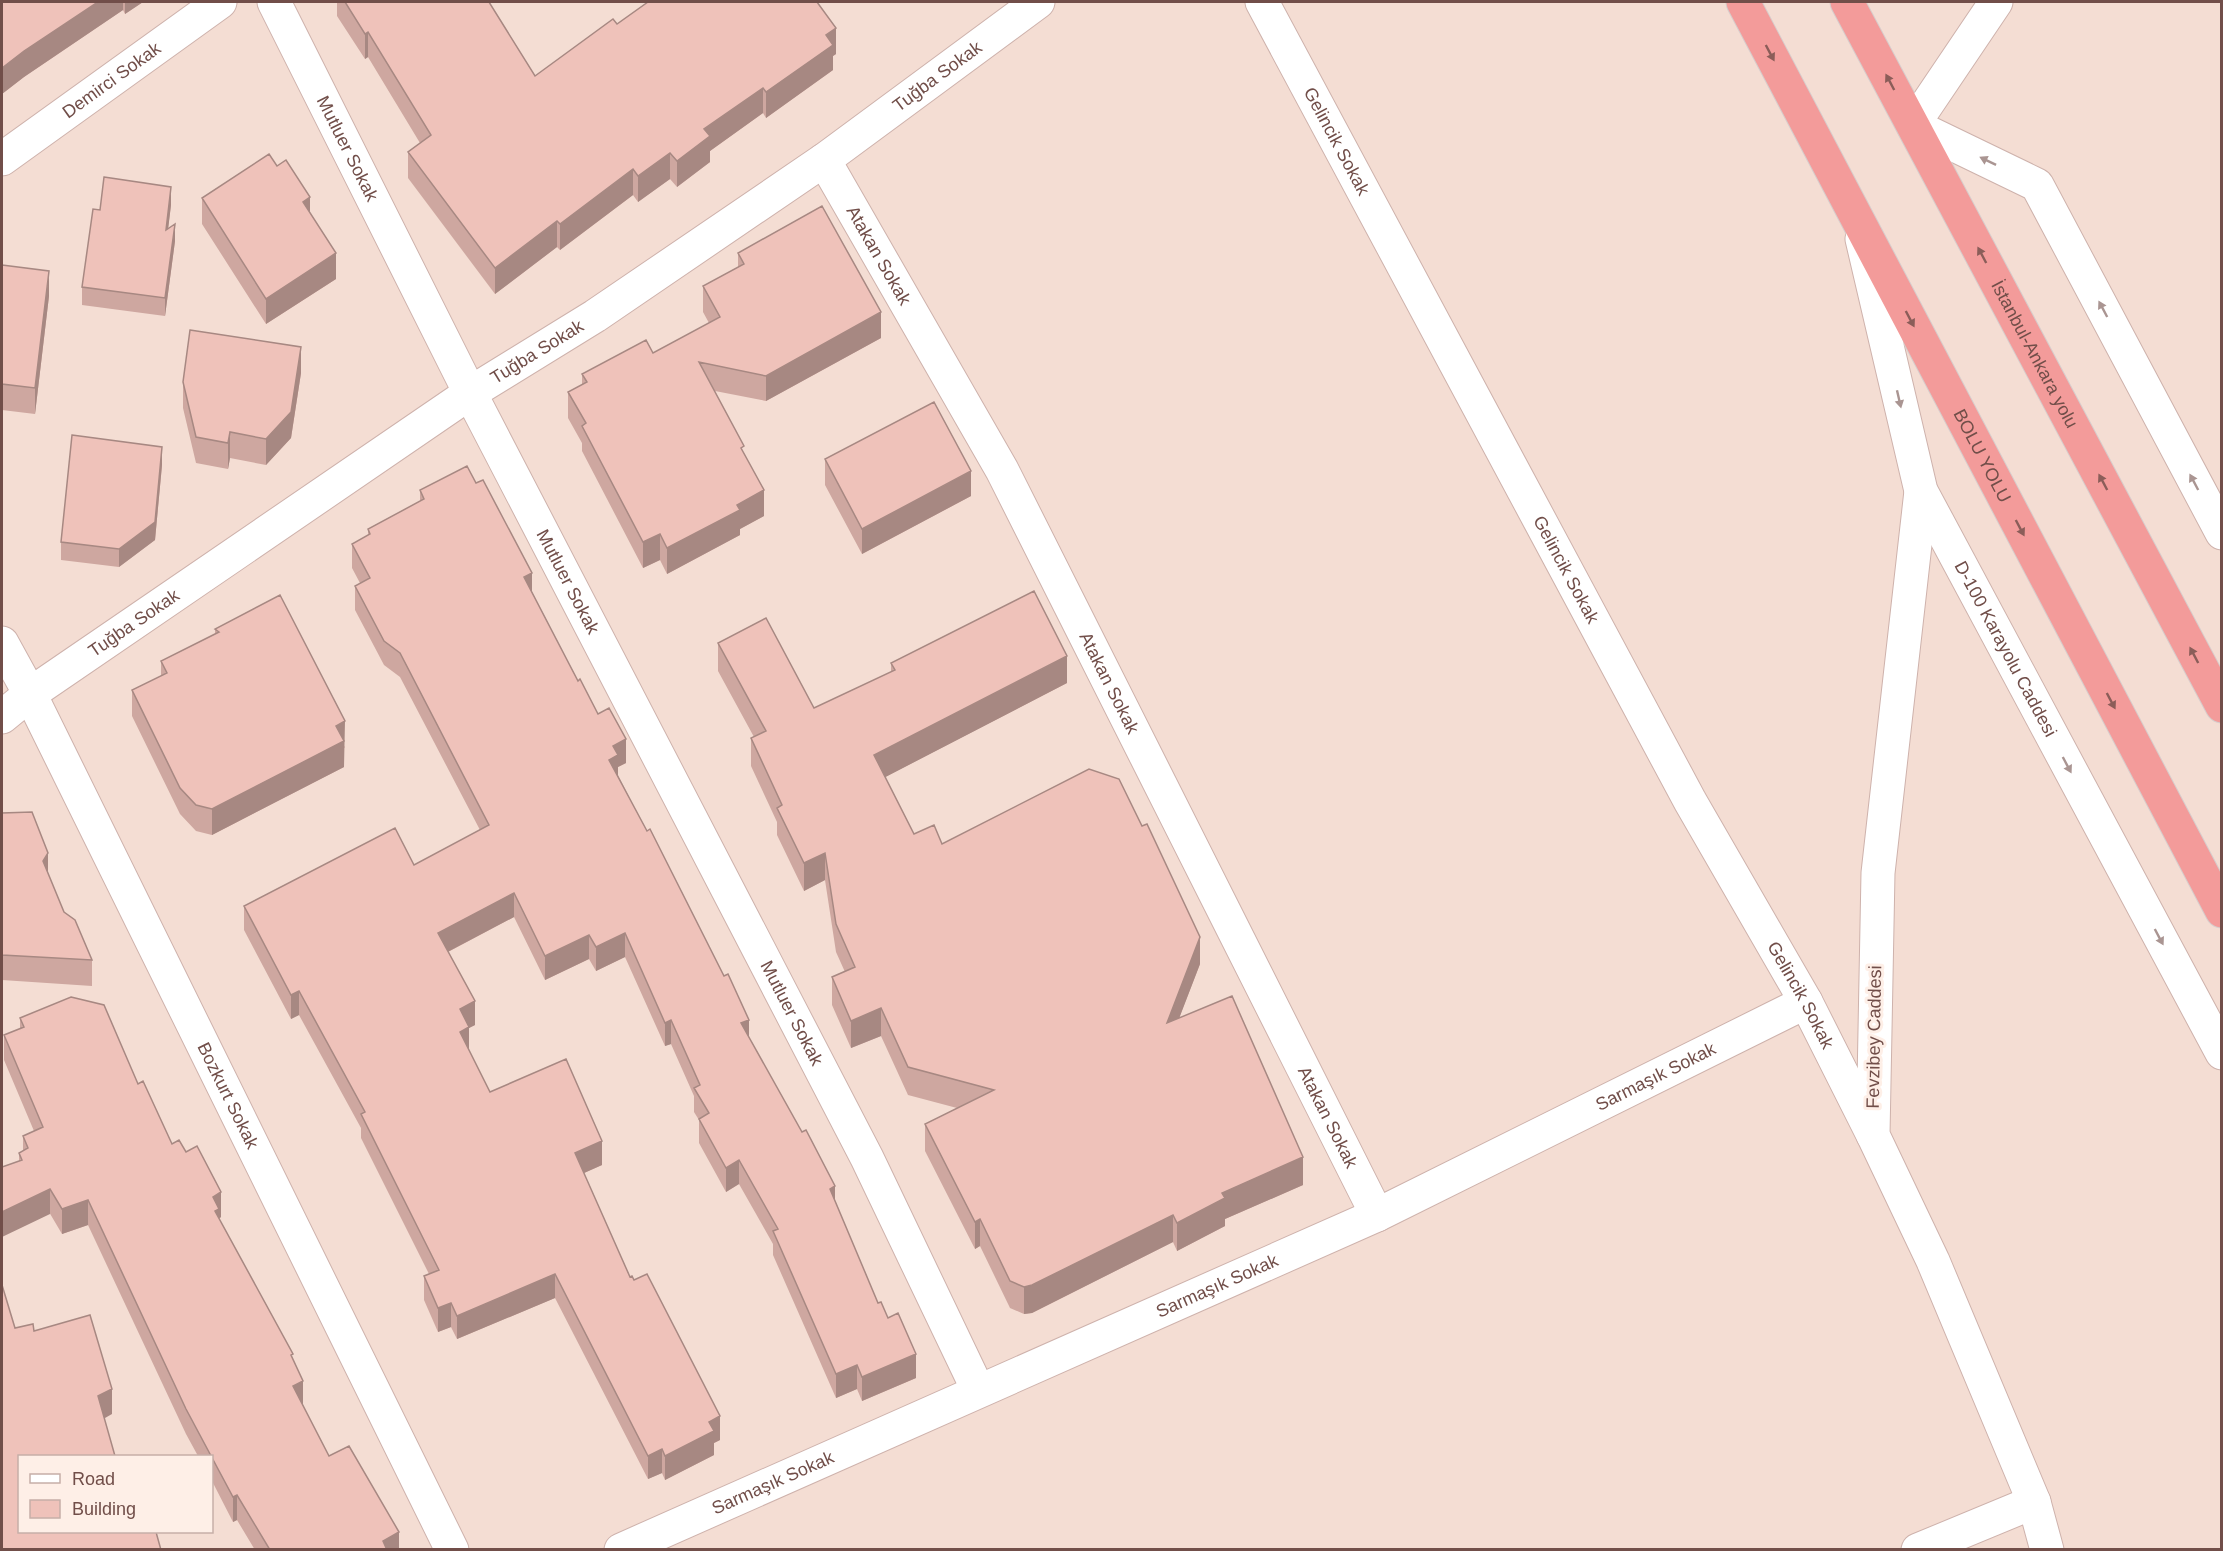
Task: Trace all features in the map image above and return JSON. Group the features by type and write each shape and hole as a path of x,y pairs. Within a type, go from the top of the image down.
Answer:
{"highway":[{"name":"BOLU YOLU","path":"1743,2 2222,911"},
{"name":"İstanbul-Ankara yolu","path":"1847,2 2222,706"}],"street":[{"name":"Demirci Sokak","path":"2,159 220,2"},
{"name":"Mutluer Sokak","path":"274,2 470,393 867,1158 978,1389"},
{"name":"Tuğba Sokak","path":"2,717 30,694 470,393 595,316 824,160 1038,2"},
{"name":"Gelincik Sokak","path":"1262,2 1690,801 1806,1002 1872,1136"},
{"path":"1996,2 1913,125 2037,185 2222,533"},
{"name":"Atakan Sokak","path":"824,160 1002,470 1377,1215"},
{"name":"D-100 Karayolu Caddesi","path":"1858,220 1921,491 2222,1053"},
{"name":"Fevzibey Caddesi","path":"1921,491 1878,873 1872,1136 1932,1261 2034,1502 2047,1550"},
{"name":"Bozkurt Sokak","path":"2,644 30,694 452,1550"},
{"name":"Sarmaşık Sokak","path":"621,1550 978,1389 1377,1215 1806,1002"},
{"path":"1918,1550 2034,1502"}],"shaded area":[{"path":"2,2 2221,2 2221,1549 2,1550"}],"building":[{"path":"2,2 98,2 2,68"},
{"path":"345,2 489,2 535,76 613,19 617,24 648,2 817,2 836,28 826,35 833,45 766,92 763,88 704,129 710,136 677,161 670,153 638,176 633,169 560,224 557,221 495,268 408,152 431,135 368,32 365,34"},
{"path":"269,154 277,166 286,160 310,197 303,202 336,253 266,299 202,198"},
{"path":"104,177 171,187 166,230 175,224 165,298 82,287 93,209 100,210"},
{"path":"822,206 881,312 766,376 699,362 744,446 741,448 764,490 737,505 740,510 667,548 660,534 643,542 582,426 586,423 568,392 587,382 582,374 646,340 653,353 720,317 703,286 744,264 738,253"},
{"path":"2,265 49,271 35,388 2,384"},
{"path":"190,330 301,347 291,412 266,439 230,432 228,443 196,437 183,382"},
{"path":"934,402 971,471 862,529 825,459"},
{"path":"72,435 162,447 155,522 119,549 61,542"},
{"path":"467,466 476,483 483,480 532,573 524,577 578,681 580,679 598,714 609,708 626,739 613,746 618,755 609,760 647,831 650,829 724,976 728,974 749,1020 741,1023 802,1132 806,1130 835,1186 830,1189 878,1303 881,1302 888,1318 898,1313 916,1354 862,1377 857,1365 836,1374 773,1231 778,1229 739,1160 726,1168 699,1119 709,1113 694,1088 700,1085 671,1020 665,1023 625,933 596,947 589,935 545,956 514,893 438,933 475,1001 460,1009 469,1027 460,1032 490,1092 566,1059 602,1141 575,1153 630,1277 632,1276 634,1280 647,1274 720,1416 709,1422 714,1431 665,1456 662,1449 648,1456 555,1274 457,1316 451,1303 438,1308 424,1276 439,1270 361,1114 365,1112 299,991 291,995 244,906 395,828 414,865 489,825 400,653 384,641 355,586 370,578 352,544 370,534 368,529 424,499 420,490"},
{"path":"1034,591 1067,656 874,755 914,834 934,825 942,844 1089,769 1119,779 1142,826 1147,824 1200,937 1167,1023 1232,996 1303,1157 1222,1193 1225,1198 1177,1223 1173,1215 1024,1287 1010,1281 980,1219 975,1222 925,1124 994,1090 908,1067 881,1008 851,1021 832,977 855,967 836,924 825,853 804,863 777,808 782,805 751,738 766,731 718,643 766,618 814,708 895,670 891,663"},
{"path":"280,595 345,721 336,726 344,741 212,809 196,805 180,788 132,690 167,673 161,661 219,632 215,629"},
{"path":"32,812 48,853 43,861 64,912 75,920 92,960 2,955 2,813"},
{"path":"71,997 104,1005 138,1084 143,1081 172,1144 179,1140 186,1152 197,1146 221,1192 213,1197 219,1209 215,1211 293,1354 291,1355 303,1381 293,1386 329,1456 349,1446 399,1532 383,1541 387,1550 270,1550 237,1495 233,1497 213,1460 213,1455 211,1455 186,1409 88,1200 62,1209 50,1189 2,1212 2,1167 22,1160 19,1153 28,1148 23,1136 43,1127 4,1035 24,1027 20,1018"},
{"path":"2,1285 15,1328 33,1324 34,1331 90,1315 112,1389 98,1396 115,1455 18,1455 18,1533 156,1533 161,1550 2,1550"}]}
